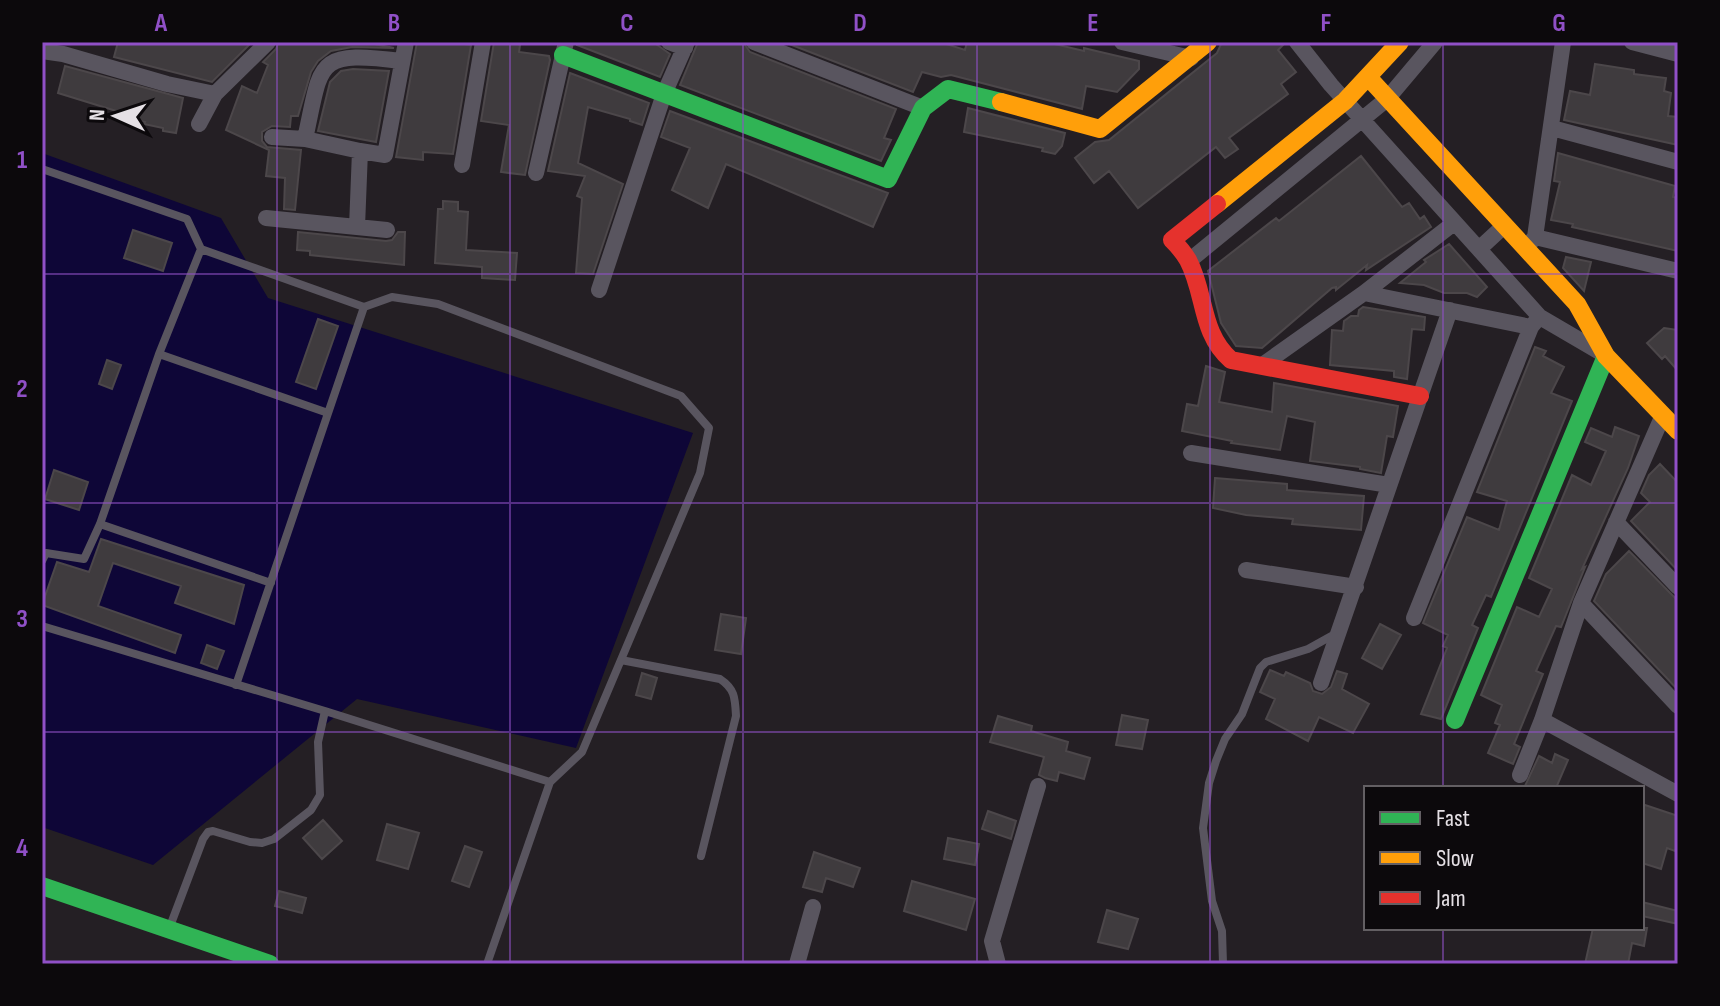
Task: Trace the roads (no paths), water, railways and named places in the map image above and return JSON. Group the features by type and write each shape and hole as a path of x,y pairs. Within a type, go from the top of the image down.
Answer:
{"street":[{"path":"43,42 42,51 215,94"},
{"path":"199,124 215,94 268,42"},
{"path":"272,137 305,139 385,155 406,42"},
{"path":"462,165 483,42"},
{"path":"754,42 923,108"},
{"path":"1122,42 1191,58"},
{"path":"536,173 564,49 664,94 888,179 923,108 948,89 1100,129 1208,42"},
{"path":"1297,42 1345,101 1479,249 1535,322"},
{"path":"1400,42 1345,101 1172,240 1189,261 1214,341 1231,360 1420,396"},
{"path":"1189,261 1387,99 1435,42"},
{"path":"1531,243 1552,128 1563,42"},
{"path":"1632,42 1678,54"},
{"path":"599,290 680,44"},
{"path":"305,139 319,78 328,64 350,57 401,61"},
{"path":"1368,77 1505,225 1531,243 1577,304 1606,356 1678,431"},
{"path":"1552,128 1678,162"},
{"path":"357,227 360,151"},
{"path":"266,218 387,230"},
{"path":"1261,366 1364,293 1454,223"},
{"path":"1479,249 1505,225"},
{"path":"1531,243 1678,271"},
{"path":"1364,293 1535,322 1606,356"},
{"path":"1321,683 1450,310"},
{"path":"1414,618 1535,322"},
{"path":"1455,720 1606,356"},
{"path":"1520,775 1581,603 1663,415"},
{"path":"1191,453 1389,485"},
{"path":"1616,522 1678,587"},
{"path":"1246,570 1356,587"},
{"path":"1581,603 1678,706"},
{"path":"1542,720 1678,794"},
{"path":"998,964 992,941 1038,786"},
{"path":"42,886 270,964"},
{"path":"797,964 813,907"}],"lane":[{"path":"42,169 187,219 201,249 364,307 392,297 438,304 681,396 709,428 700,473 582,752 550,782 487,964"},
{"path":"42,561 46,553 84,559 100,524 159,354 201,249"},
{"path":"236,685 364,307"},
{"path":"159,354 328,413"},
{"path":"100,524 271,583"},
{"path":"42,626 550,782"},
{"path":"1223,964 1222,931 1212,901 1203,828 1209,783 1216,761 1225,739 1247,704 1260,668 1274,657 1308,649 1340,631"},
{"path":"621,660 720,679 730,686 735,697 736,716 701,856"},
{"path":"168,929 208,832 262,843 274,839 311,810 320,795 318,742 325,711"}]}
